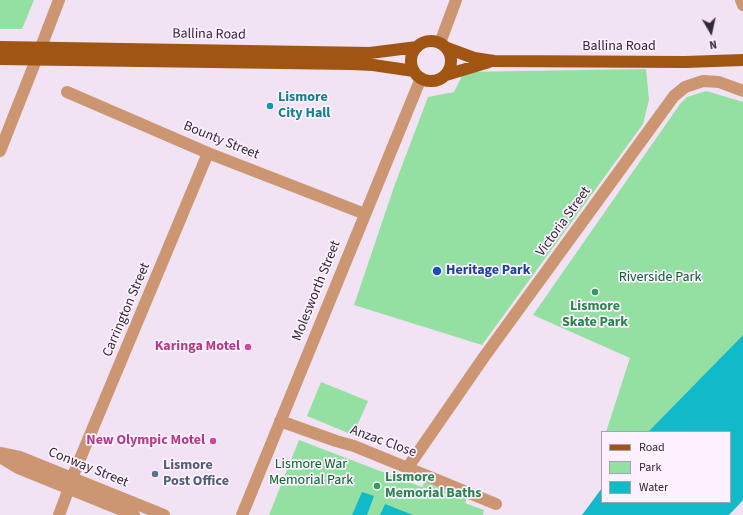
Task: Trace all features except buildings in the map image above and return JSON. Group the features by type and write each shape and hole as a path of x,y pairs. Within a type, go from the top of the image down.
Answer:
{"main road":[{"path":"428,41 443,45 452,59 452,64 446,75 437,81 426,81 417,75 411,61 417,47 428,41"},
{"name":"Ballina Road","path":"443,45 474,58 494,61 685,62 743,60"},
{"name":"Ballina Road","path":"0,47 370,53 417,47"},
{"name":"Ballina Road","path":"0,59 352,64 373,65 417,75"},
{"name":"Ballina Road","path":"446,75 494,61"}],"street":[{"path":"42,47 60,0"},
{"path":"443,45 456,0"},
{"path":"741,0 743,4"},
{"path":"0,151 36,60"},
{"name":"Molesworth Street","path":"242,515 365,214 417,75"},
{"name":"Victoria Street","path":"408,467 489,351 674,96 685,87 703,81 719,82 743,91"},
{"name":"Bounty Street","path":"67,92 208,154 365,214"},
{"name":"Carrington Street","path":"59,515 208,154"},
{"name":"Anzac Close","path":"280,421 336,442 354,446 496,504"},
{"name":"Conway Street","path":"0,453 20,457 134,515"},
{"name":"Conway Street","path":"0,457 18,468 71,483 164,515"}],"green space":[{"path":"0,0 34,0 22,29 0,29"},
{"name":"Heritage Park","path":"646,69 649,100 643,124 482,345 354,305 395,184 428,97 454,92 464,72"},
{"name":"Riverside Park","path":"706,91 743,102 743,335 649,431 606,431 630,358 533,315 680,104 687,97"},
{"path":"321,382 368,401 353,435 307,416"},
{"name":"Lismore War Memorial Park","path":"299,440 422,487 425,481 467,498 465,503 484,510 483,515 269,515"}],"water":[{"path":"743,335 743,500 729,515 582,515 601,489 601,503 731,503 731,431 649,431"},
{"name":"Lismore Memorial Baths","path":"362,492 374,496 367,515 352,515"},
{"name":"Lismore Memorial Baths","path":"385,504 413,515 380,515"}],"place":[{"name":"Lismore City Hall","path":"270,106"},
{"name":"Heritage Park","path":"437,271"},
{"name":"Lismore Skate Park","path":"595,292"},
{"name":"Karinga Motel","path":"248,347"},
{"name":"New Olympic Motel","path":"213,441"},
{"name":"Lismore Post Office","path":"155,474"},
{"name":"Lismore Memorial Baths","path":"377,486"}]}
